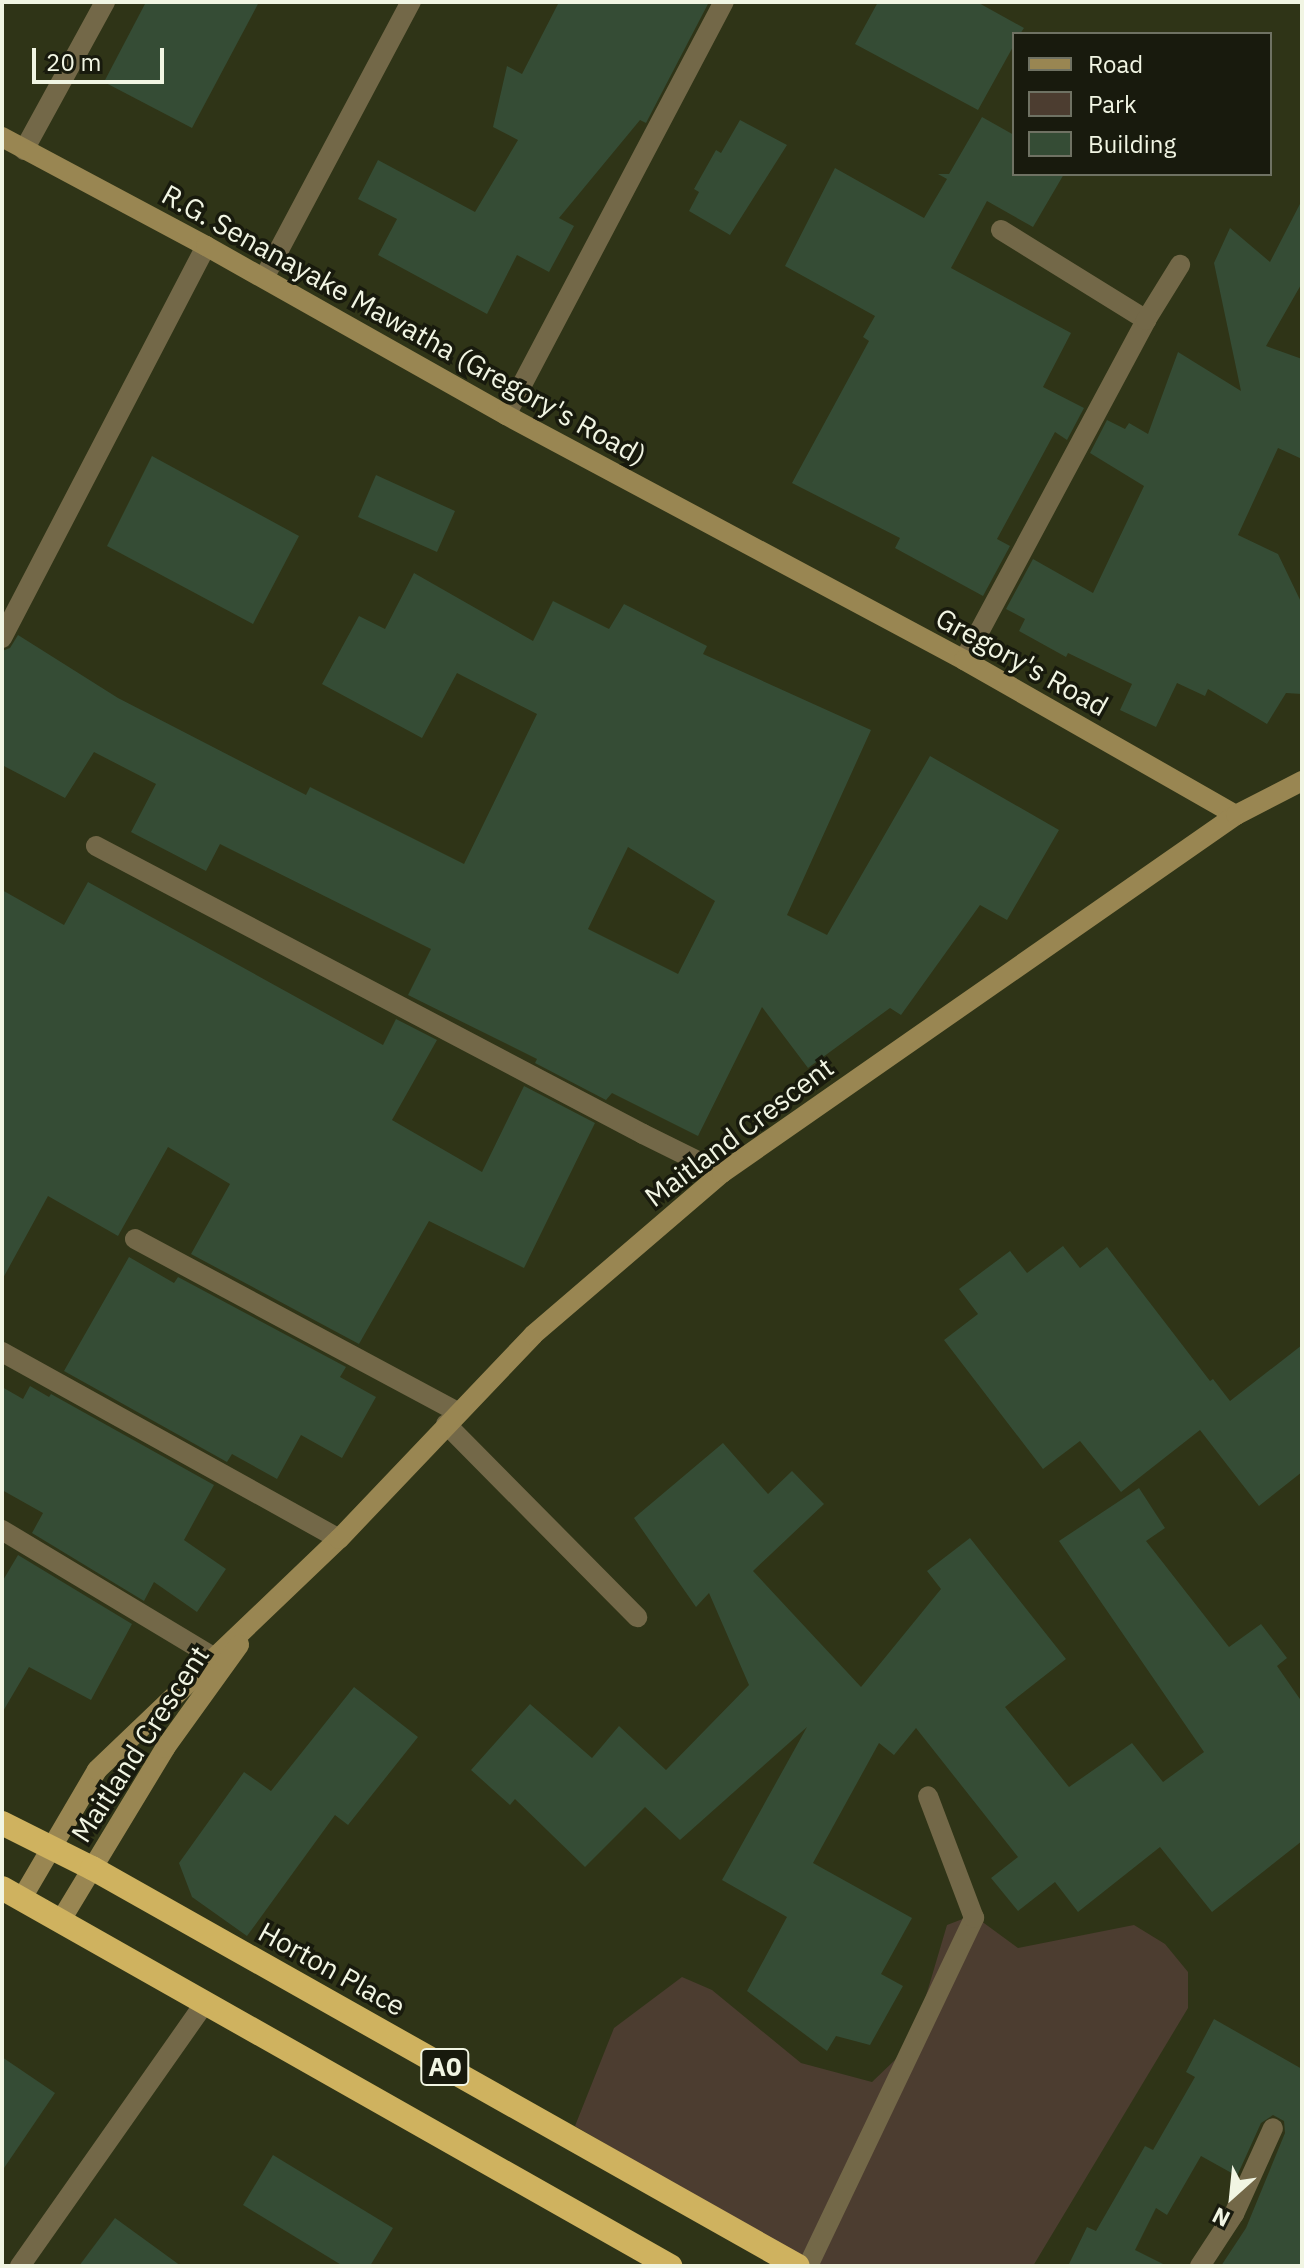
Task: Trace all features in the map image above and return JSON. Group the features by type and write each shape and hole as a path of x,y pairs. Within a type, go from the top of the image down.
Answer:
{"highway":[{"name":"Horton Place","path":"2,1823 92,1868 798,2266"},
{"name":"A0","path":"12,1893 670,2266"}],"main road":[{"name":"R.G. Senanayake Mawatha (Gregory's Road)","path":"2,137 778,562"},
{"name":"Gregory's Road","path":"778,562 964,660 1236,815"},
{"name":"Maitland Crescent","path":"12,1893 51,1847 97,1770 269,1602 339,1539 533,1335 722,1173 1236,815 1302,781"},
{"name":"Maitland Crescent","path":"61,1920 165,1748 269,1602"}],"street":[{"path":"24,150 105,2"},
{"path":"264,278 411,2"},
{"path":"506,415 724,2"},
{"path":"1001,230 1146,320"},
{"path":"2,638 206,246"},
{"path":"964,660 1146,320 1180,265"},
{"path":"96,846 722,1173"},
{"path":"135,1239 452,1418 637,1617"},
{"path":"2,1352 339,1539"},
{"path":"2,1530 213,1657"},
{"path":"808,2266 974,1918 928,1796"},
{"path":"20,2266 205,2003"},
{"path":"1200,2266 1234,2214 1273,2128"}],"green space":[{"path":"973,1915 1018,1948 1134,1925 1165,1944 1188,1972 1188,2008 1033,2266 814,2266 575,2126 614,2028 682,1977 712,1990 801,2063 872,2082 897,2058 923,2006 947,1925"}],"building":[{"path":"146,2 259,2 192,128 104,82"},
{"path":"559,2 709,2 646,123 640,120 559,218 574,226 549,272 517,255 487,314 378,255 397,219 358,199 378,160 475,212 518,140 493,127 507,66 522,74"},
{"path":"878,2 977,2 1024,28 1021,32 1012,32 1012,49 978,110 855,44"},
{"path":"982,117 1012,134 1012,176 1063,176 1033,227 987,201 951,268 1071,333 1043,387 1084,408 1067,440 1055,432 997,539 1010,546 983,596 895,548 900,538 792,483 869,341 863,337 875,316 785,266 835,168 924,218 947,179 938,174 949,174"},
{"path":"740,120 787,145 730,235 689,211 699,192 694,189 716,150 721,153"},
{"path":"1302,200 1302,283 1266,346 1302,359 1302,459 1278,448 1238,535 1278,554 1302,604 1302,694 1286,693 1267,724 1208,689 1205,696 1177,683 1156,727 1120,710 1132,684 1068,653 1066,657 1019,631 1025,619 1006,609 1033,559 1093,593 1144,486 1090,453 1107,420 1125,429 1129,423 1148,434 1178,352 1241,391 1214,263 1230,228 1270,262"},
{"path":"152,456 299,536 253,624 107,546"},
{"path":"376,475 455,511 437,552 358,517"},
{"path":"414,573 533,641 553,601 609,629 624,604 707,646 703,654 871,730 787,915 827,935 930,756 1059,830 1007,920 980,905 901,1015 890,1008 808,1068 762,1007 698,1136 612,1093 606,1100 535,1063 537,1059 408,995 431,949 220,844 206,871 131,832 156,784 94,752 65,798 2,765 2,651 10,648 18,635 118,698 306,795 310,787 464,864 537,714 457,673 422,738 322,684 359,616 385,629","holes":["628,847 715,901 678,974 588,929"]},
{"path":"88,882 383,1045 396,1019 437,1040 392,1120 482,1172 524,1086 595,1123 524,1268 429,1221 359,1344 191,1254 230,1184 168,1147 118,1236 48,1196 2,1280 2,890 64,925"},
{"path":"1063,1246 1080,1268 1107,1247 1210,1381 1213,1379 1230,1401 1302,1345 1302,1472 1259,1506 1200,1430 1121,1492 1080,1441 1043,1469 944,1340 978,1314 959,1289 1010,1251 1027,1273"},
{"path":"129,1257 174,1283 178,1277 346,1367 340,1377 376,1397 342,1458 301,1435 277,1479 232,1454 227,1462 64,1371"},
{"path":"30,1386 49,1397 51,1394 214,1485 184,1540 226,1569 197,1612 154,1582 144,1601 32,1533 43,1513 2,1490 2,1387 23,1399"},
{"path":"723,1443 768,1494 792,1471 824,1504 753,1571 861,1687 941,1589 927,1571 970,1538 1066,1659 1005,1707 1069,1787 1132,1743 1163,1782 1204,1752 1059,1541 1139,1488 1165,1528 1146,1541 1229,1647 1261,1624 1287,1658 1277,1666 1302,1702 1302,1841 1212,1912 1160,1847 1078,1912 1055,1882 1018,1911 991,1878 1018,1857 916,1728 894,1755 879,1743 813,1863 912,1918 881,1974 903,1986 870,2045 836,2036 827,2051 747,1991 787,1917 722,1880 807,1727 680,1840 645,1807 585,1867 515,1799 510,1805 471,1770 530,1704 592,1758 619,1726 666,1770 749,1685 709,1593 696,1607 634,1518"},
{"path":"18,1555 132,1624 91,1700 29,1667 2,1713 2,1582"},
{"path":"354,1687 418,1737 348,1825 335,1815 247,1936 192,1897 179,1863 244,1772 271,1791"},
{"path":"1214,2019 1302,2069 1302,2266 1221,2266 1246,2228 1285,2133 1284,2121 1273,2115 1261,2123 1237,2176 1201,2156 1167,2215 1156,2208 1135,2250 1167,2266 1068,2266 1087,2227 1096,2231 1145,2146 1153,2150 1195,2077 1186,2072"},
{"path":"2,2057 55,2093 2,2171"},
{"path":"273,2155 393,2228 370,2266 343,2266 243,2205"},
{"path":"115,2218 181,2266 79,2266"}]}
